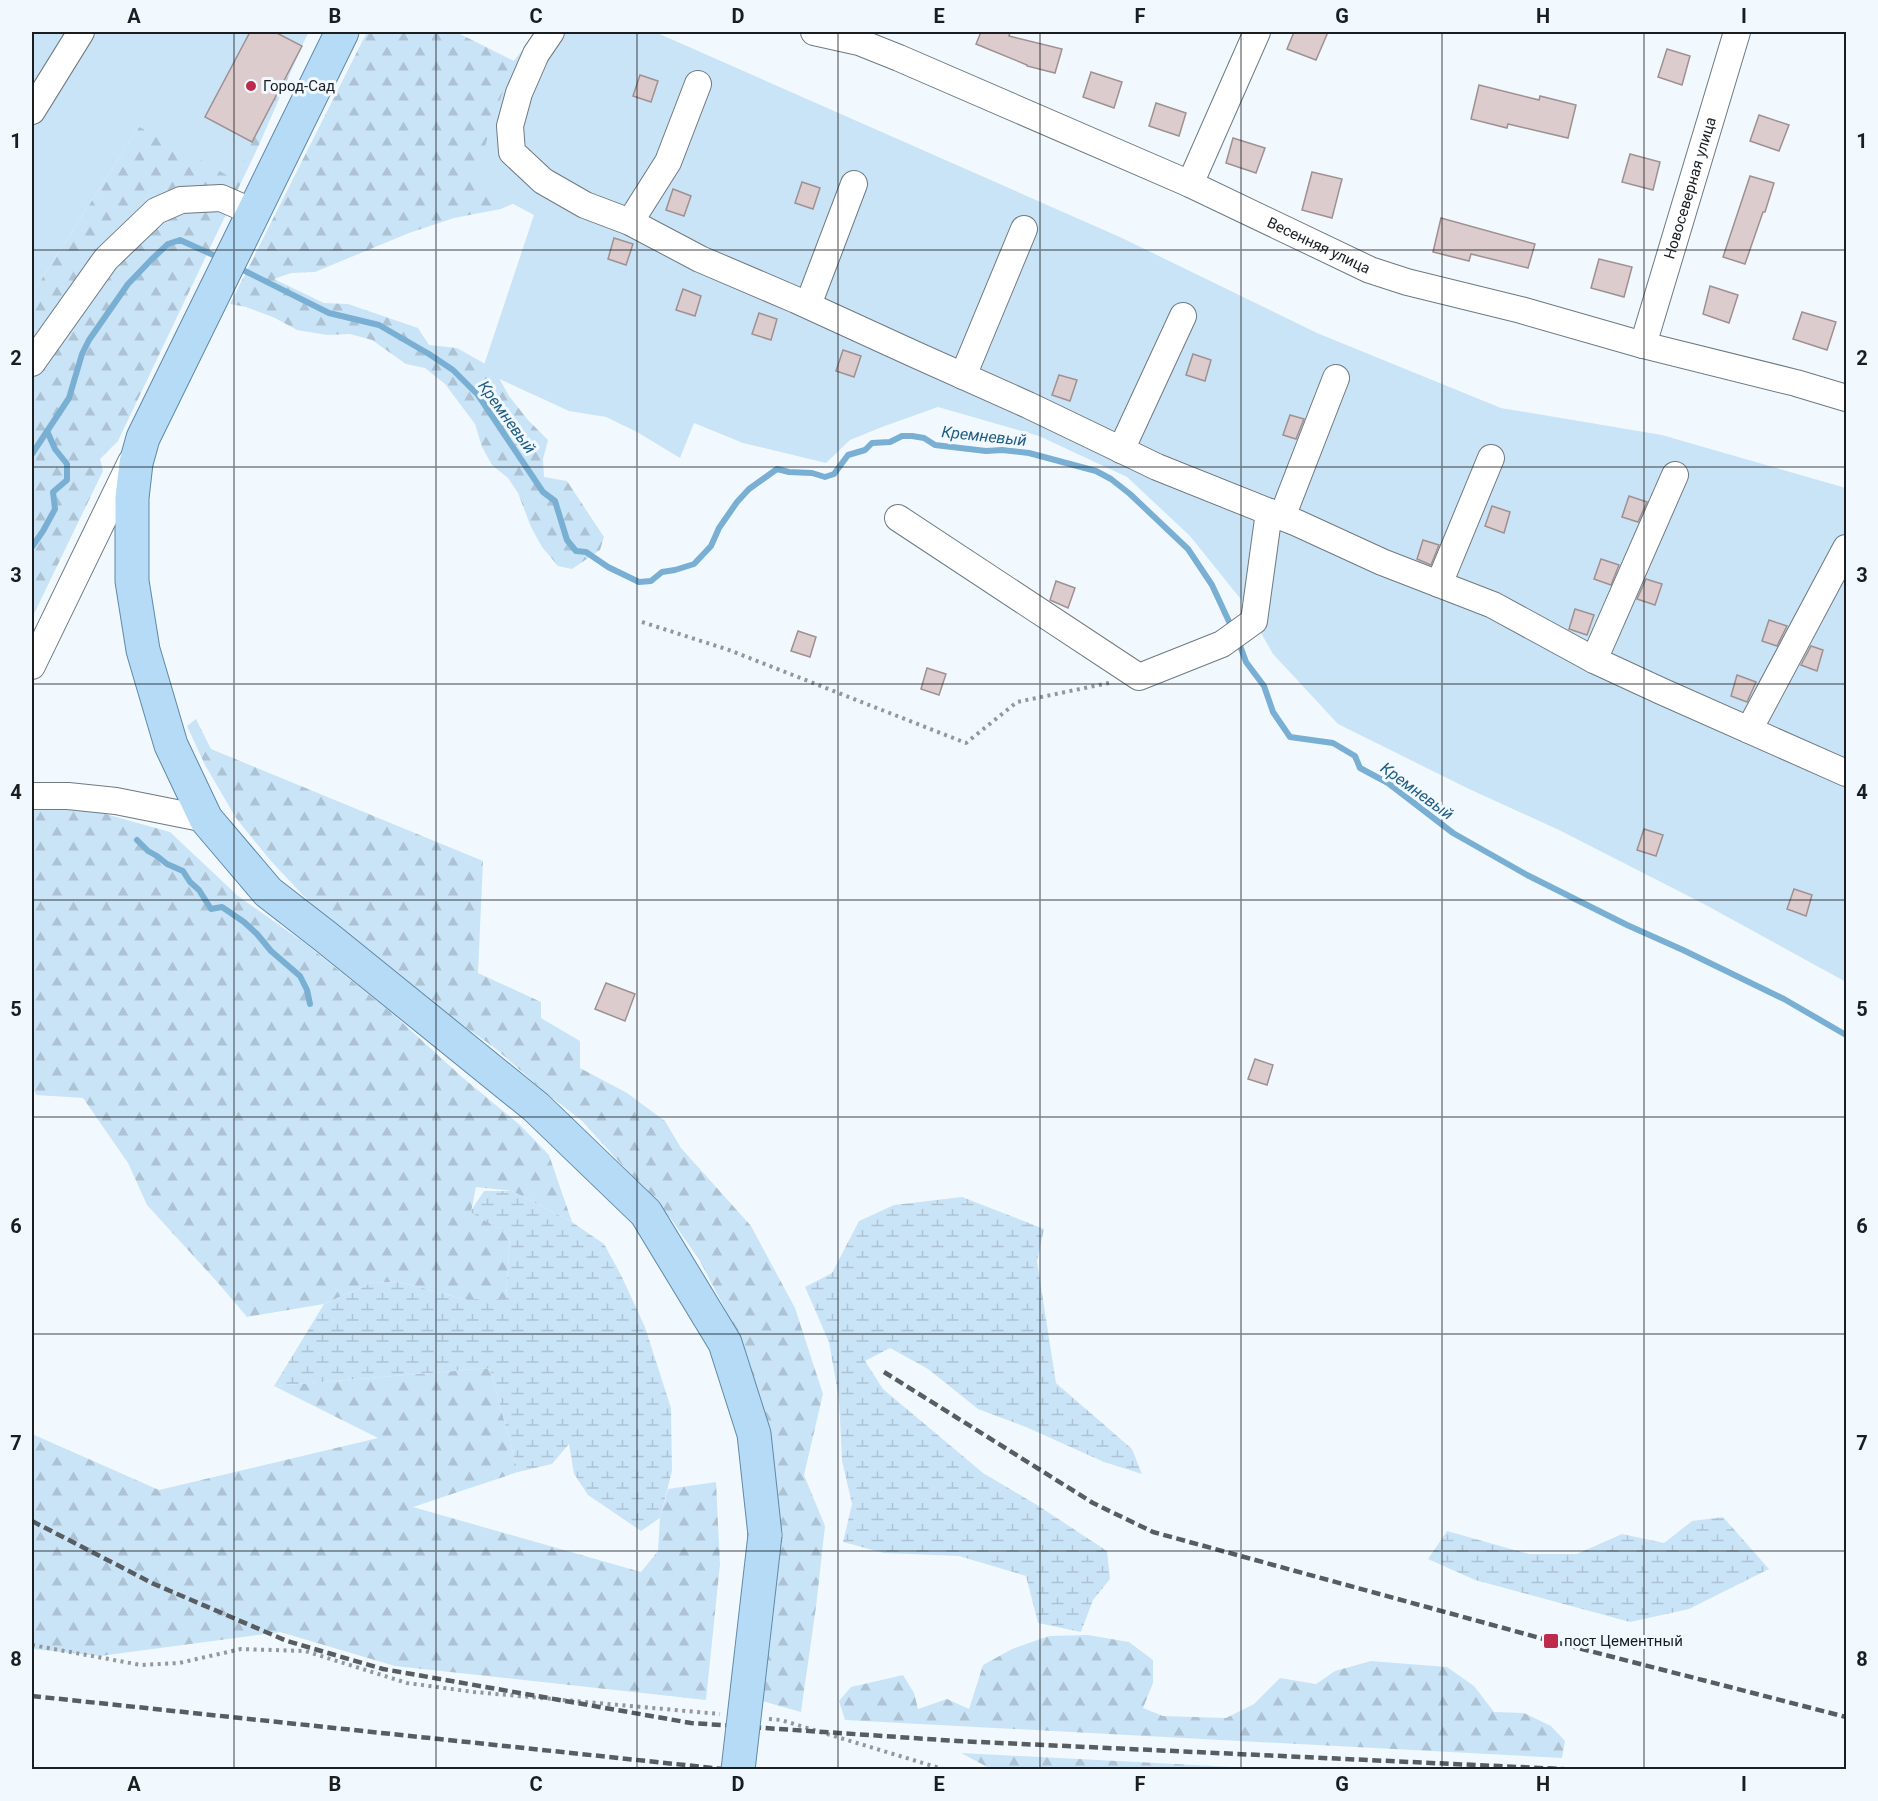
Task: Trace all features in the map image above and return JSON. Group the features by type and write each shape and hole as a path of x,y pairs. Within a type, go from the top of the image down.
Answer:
{"main road":[{"path":"342,32 143,438 136,463 132,498 132,581 143,650 171,745 206,819 268,892 536,1107 646,1213 725,1343 754,1434 765,1535 738,1770"}],"street":[{"path":"74,32 81,32"},
{"path":"32,111 81,32"},
{"path":"551,32 536,54 519,93 510,126 512,152 543,181 585,205 630,222 699,259 808,305 1028,405 1157,467 1275,514 1382,562 1493,605 1594,660 1846,773"},
{"name":"Весенняя улица","path":"814,32 859,42 899,58 1190,184 1370,270 1407,282 1521,310 1643,345 1796,383 1846,398"},
{"path":"1190,184 1257,32"},
{"name":"Новосеверная улица","path":"1643,345 1737,32"},
{"path":"630,222 668,162 698,84"},
{"path":"808,305 854,184"},
{"path":"32,363 106,259 156,211 181,200 221,198 250,220"},
{"path":"963,376 1024,229"},
{"path":"1121,450 1184,316"},
{"path":"898,518 1139,677 1222,644 1254,621 1275,514 1336,378"},
{"path":"32,666 143,438"},
{"path":"1439,584 1491,458"},
{"path":"1594,660 1676,475"},
{"path":"1749,730 1846,548"},
{"path":"32,796 68,795 116,801 206,819"}],"path":[{"path":"642,622 729,650 966,742 1017,702 1139,677"},
{"path":"32,1646 141,1665 178,1663 241,1649 305,1651 407,1683 474,1692 725,1714"},
{"path":"758,1718 781,1720 946,1770"}],"green space":[{"path":"32,32 309,32 233,179 169,141 139,127 32,294"},
{"path":"367,32 456,32 524,66 526,198 501,209 454,218 409,233 315,272 291,273 274,279 324,303 348,304 418,328 429,345 457,348 494,369 509,396 548,440 543,459 544,477 567,481 604,537 600,550 572,569 558,566 542,547 531,527 518,493 508,478 492,465 482,447 475,424 445,384 425,368 406,364 372,340 350,334 327,335 297,330 275,318 246,307 230,304"},
{"path":"537,32 655,32 1122,238 1317,333 1501,408 1662,435 1846,488 1846,982 1702,903 1559,830 1469,789 1338,724 1273,654 1243,602 1190,536 1127,477 1039,436 938,407 850,440 826,463 743,443 694,423 680,458 637,432 606,417 569,411 482,371 534,215 473,183 512,63"},
{"path":"302,46 259,145 118,441 100,459 103,471 32,618 32,294 139,127"},
{"path":"196,719 211,749 483,861 478,973 541,1002 541,1018 580,1041 580,1068 627,1093 665,1121 681,1148 751,1226 795,1308 823,1394 804,1475 825,1526 801,1712 755,1699 766,1610 739,1336 700,1261 671,1219 582,1121 495,1048 360,948 314,907 270,860 236,818 205,765 187,726"},
{"path":"84,808 170,832 238,896 306,944 394,1015 462,1077 520,1125 549,1155 572,1222 512,1191 476,1187 471,1212 510,1235 506,1299 463,1299 400,1282 371,1283 324,1304 247,1317 147,1205 128,1163 83,1098 36,1095 32,1085 32,810"},
{"path":"484,1191 512,1191 572,1222 604,1244 621,1275 645,1327 671,1408 672,1471 660,1518 641,1531 588,1495 574,1474 569,1444 552,1464 518,1472 490,1368 274,1386 324,1304 371,1283 400,1282 463,1299 506,1299 510,1235 470,1212"},
{"path":"962,1197 1044,1229 1037,1261 1056,1383 1132,1449 1142,1474 1104,1462 1026,1427 978,1409 928,1369 890,1348 865,1361 883,1389 983,1473 1107,1551 1110,1579 1093,1600 1081,1632 1038,1623 1026,1576 959,1556 884,1553 843,1542 852,1504 842,1461 839,1399 829,1342 805,1287 832,1273 859,1221 894,1205"},
{"path":"490,1368 518,1472 413,1507 641,1572 658,1551 660,1518 668,1489 716,1482 720,1564 706,1700 395,1666 280,1632 100,1656 32,1649 32,1434 159,1490 378,1438 274,1386"},
{"path":"1723,1517 1769,1569 1689,1609 1630,1622 1475,1580 1428,1559 1447,1531 1529,1554 1577,1554 1622,1534 1664,1543 1692,1521"},
{"path":"1088,1635 1129,1642 1153,1660 1153,1683 1143,1708 1163,1716 1226,1718 1254,1704 1280,1678 1316,1684 1335,1671 1371,1661 1447,1667 1474,1686 1494,1712 1524,1713 1551,1726 1565,1741 1562,1758 845,1720 839,1701 851,1687 903,1675 914,1693 918,1709 947,1699 969,1709 983,1665 1012,1649 1049,1636"},
{"path":"961,1753 1273,1769 991,1769"}],"building":[{"name":"Город-Сад","path":"250,32 275,32 302,46 252,142 205,117"},
{"path":"981,32 1010,32 1009,36 1062,49 1055,73 1027,66 976,44"},
{"path":"1294,32 1328,32 1316,60 1287,49"},
{"path":"1667,49 1690,56 1682,85 1658,77"},
{"path":"1091,72 1122,82 1114,108 1083,97"},
{"path":"640,75 658,81 651,102 633,96"},
{"path":"1479,85 1539,100 1540,96 1576,105 1568,138 1508,124 1507,128 1471,119"},
{"path":"1156,103 1186,113 1179,136 1149,126"},
{"path":"1759,115 1789,125 1779,151 1750,141"},
{"path":"1233,138 1265,148 1256,173 1226,163"},
{"path":"1630,154 1660,162 1653,190 1622,182"},
{"path":"1312,172 1342,179 1332,218 1302,210"},
{"path":"1750,176 1774,183 1745,264 1723,257"},
{"path":"802,182 820,188 813,209 795,203"},
{"path":"673,189 691,196 684,216 666,210"},
{"path":"1441,218 1535,244 1528,268 1471,254 1469,261 1433,252"},
{"path":"614,238 633,244 626,265 608,259"},
{"path":"1599,259 1632,267 1624,297 1591,288"},
{"path":"1710,286 1738,295 1729,323 1703,314"},
{"path":"683,289 701,296 695,316 676,310"},
{"path":"1802,312 1836,322 1827,350 1793,339"},
{"path":"759,313 777,319 771,340 752,334"},
{"path":"843,350 861,356 854,377 836,371"},
{"path":"1193,354 1211,360 1205,381 1186,375"},
{"path":"1059,375 1077,380 1070,401 1052,395"},
{"path":"1290,415 1304,419 1296,439 1283,435"},
{"path":"1629,496 1647,502 1638,522 1622,517"},
{"path":"1492,506 1510,512 1504,533 1485,526"},
{"path":"1423,540 1439,545 1431,565 1417,559"},
{"path":"1601,559 1619,565 1611,585 1594,579"},
{"path":"1646,579 1662,584 1655,605 1637,599"},
{"path":"1056,581 1075,588 1068,608 1050,600"},
{"path":"1575,609 1594,615 1587,635 1569,629"},
{"path":"1769,620 1787,626 1777,646 1762,641"},
{"path":"798,631 816,637 810,657 791,651"},
{"path":"1811,646 1823,650 1817,671 1801,665"},
{"path":"927,668 946,674 939,695 921,689"},
{"path":"1737,675 1756,682 1747,702 1731,696"},
{"path":"1644,829 1663,835 1656,856 1637,850"},
{"path":"1794,889 1812,895 1806,916 1787,909"},
{"path":"606,983 635,994 625,1021 595,1009"},
{"path":"1255,1059 1273,1065 1267,1085 1248,1079"}],"waterway":[{"name":"Кремневый","path":"32,454 69,398 82,354 89,340 128,284 151,260 168,244 180,240 220,258"},
{"name":"Кремневый","path":"237,267 329,313 379,325 453,370 478,395 543,492 555,501 567,540 576,551 586,552 608,567 639,582 651,581 662,572 694,564 711,546 719,528 737,502 749,489 777,469 812,473 825,477 834,474 848,455 865,450 872,443 890,442 902,436 912,436 924,438 935,445 1029,453 1096,471 1111,479 1188,549 1212,585 1232,628"},
{"path":"32,547 55,509 53,492 67,480 67,464 55,449 47,431"},
{"name":"Кремневый","path":"1238,640 1246,662 1264,686 1273,712 1290,737 1333,743 1355,756 1360,768 1388,783 1453,833 1527,875 1784,999 1846,1035"},
{"path":"137,840 167,864 183,871 211,909 222,907 257,934 271,951 300,976 307,990 310,1004"}],"railway":[{"path":"884,1372 1093,1503 1153,1532 1551,1641 1846,1717"},
{"path":"32,1521 154,1584 287,1641 383,1669 691,1723 957,1741 1583,1770"},
{"path":"32,1696 732,1770"}],"place":[{"name":"Город-Сад","path":"251,86"},
{"name":"пост Цементный","path":"1551,1641"}]}
